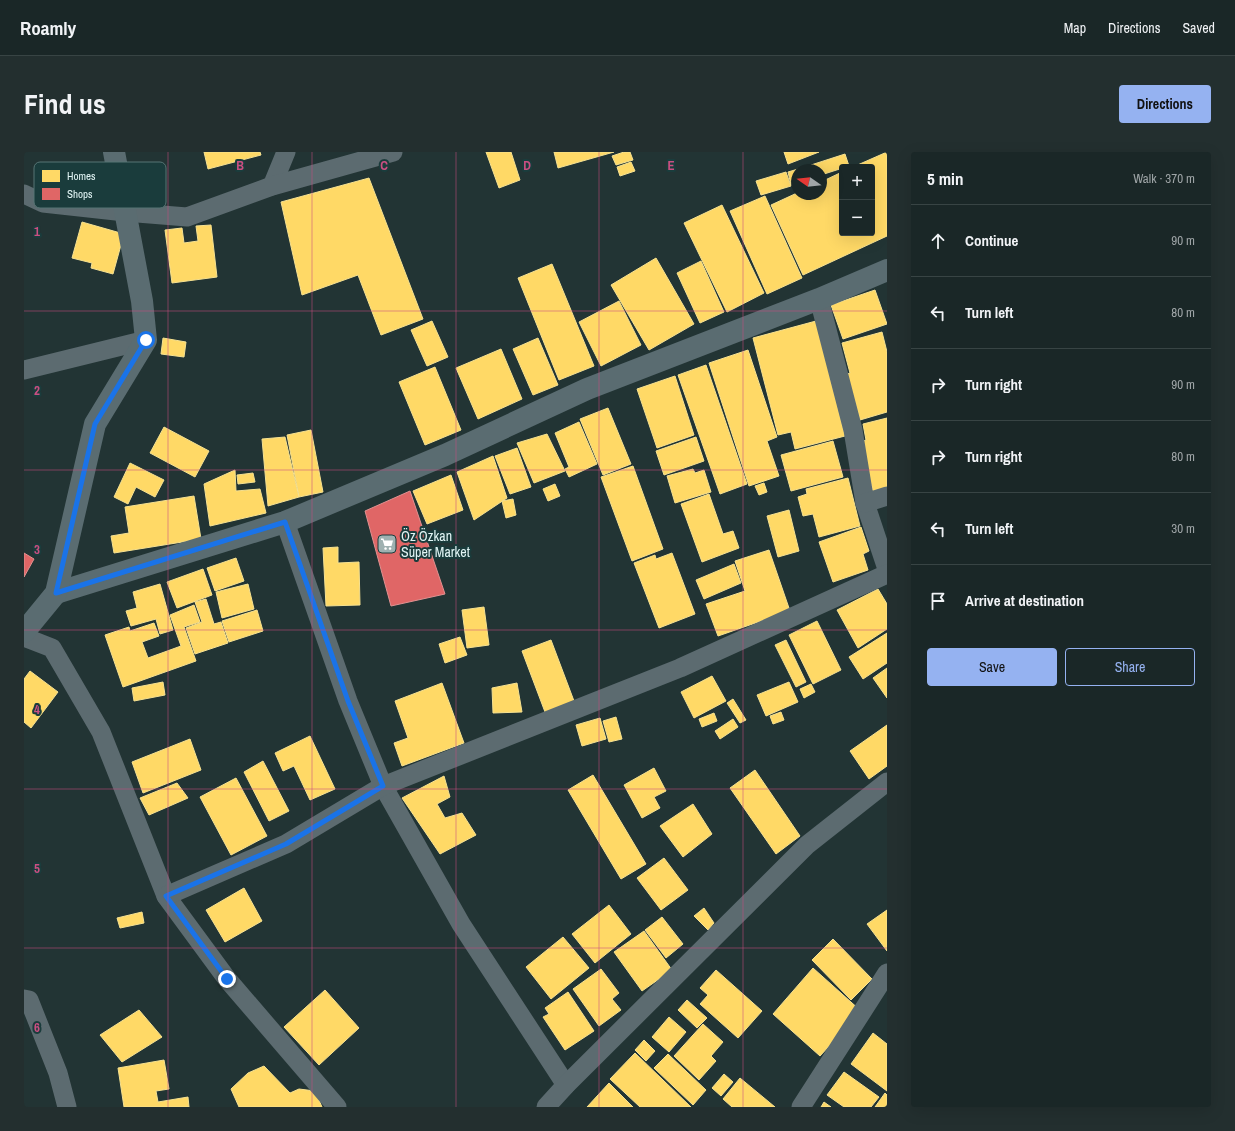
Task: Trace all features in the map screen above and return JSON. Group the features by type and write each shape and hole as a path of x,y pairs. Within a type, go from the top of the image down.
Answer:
{"street":[{"path":"114,152 116,162"},
{"path":"272,186 286,152"},
{"path":"89,208 187,216 272,186 340,159 393,152"},
{"path":"24,194 34,199"},
{"path":"24,632 56,593 95,424 146,340 142,301 124,208"},
{"path":"56,593 285,522 445,455 587,389 819,299 887,270"},
{"path":"819,299 853,430 865,503 887,569"},
{"path":"24,370 146,340"},
{"path":"865,503 887,496"},
{"path":"285,522 348,701 383,786 461,924 566,1085"},
{"path":"166,896 286,844 383,786 680,668 887,574"},
{"path":"24,637 52,648 101,732 166,896 227,979 338,1107"},
{"path":"546,1107 566,1085 808,845 887,782"},
{"path":"801,1107 887,973"},
{"path":"24,999 30,1000 58,1073 68,1107"}],"building: Homes":[{"path":"204,152 260,152 261,155 208,169"},
{"path":"486,152 511,152 520,180 499,188"},
{"path":"554,152 614,152 558,168"},
{"path":"624,152 630,152 633,160 616,165 612,156"},
{"path":"784,152 819,152 788,164"},
{"path":"887,152 887,236 803,275 771,205 791,196 791,200 827,200 827,179 839,173 839,236 875,236 875,164 860,164"},
{"path":"845,154 848,164 839,164 839,169 827,173 827,164 814,164"},
{"path":"631,162 635,171 620,176 617,167"},
{"path":"791,171 791,185 788,172"},
{"path":"786,172 791,186 761,195 756,181"},
{"path":"369,178 423,319 381,335 358,275 302,295 281,202"},
{"path":"765,196 802,278 767,294 730,211"},
{"path":"722,205 764,293 727,312 684,223"},
{"path":"82,222 124,234 113,274 91,268 92,263 72,258"},
{"path":"211,225 217,277 172,283 165,230 182,228 184,243 198,241 196,226"},
{"path":"656,258 694,324 649,350 611,285"},
{"path":"701,261 724,312 700,323 677,273"},
{"path":"552,264 594,366 559,380 518,278"},
{"path":"875,290 887,324 843,339 831,305"},
{"path":"619,301 641,345 601,366 579,322"},
{"path":"432,321 448,357 427,366 411,330"},
{"path":"816,321 845,436 795,449 791,432 778,435 753,338"},
{"path":"882,332 887,352 887,412 860,420 847,374 850,373 842,343"},
{"path":"163,338 186,342 184,357 161,354"},
{"path":"538,338 558,385 533,395 513,349"},
{"path":"501,349 522,399 478,419 456,368"},
{"path":"748,350 777,437 767,441 779,476 749,486 709,363"},
{"path":"706,365 747,484 720,494 678,375"},
{"path":"435,367 461,430 425,445 399,382"},
{"path":"675,376 694,435 657,448 637,389"},
{"path":"608,408 631,464 603,475 580,419"},
{"path":"887,418 887,487 873,491 860,442 866,440 863,424"},
{"path":"579,422 597,464 569,477 565,469 569,467 555,433"},
{"path":"164,427 209,451 195,477 150,453"},
{"path":"311,430 323,492 299,497 287,435"},
{"path":"547,434 565,471 534,483 517,443"},
{"path":"285,437 299,497 268,506 262,439"},
{"path":"696,437 704,461 664,475 656,451"},
{"path":"833,441 843,477 791,491 781,455"},
{"path":"517,448 531,487 510,494 495,456"},
{"path":"493,456 507,498 474,520 457,472"},
{"path":"130,463 164,480 155,497 136,487 128,504 114,497"},
{"path":"633,466 663,549 632,561 601,477"},
{"path":"693,469 695,473 704,470 711,492 675,503 667,476"},
{"path":"235,470 236,491 260,489 266,513 210,526 204,484"},
{"path":"253,473 255,482 238,484 237,475"},
{"path":"451,475 463,510 427,524 413,491"},
{"path":"848,478 860,526 819,537 813,514 803,516 798,497 807,494 806,489"},
{"path":"764,483 767,492 759,495 755,486"},
{"path":"555,484 560,496 548,501 543,489"},
{"path":"709,494 723,534 733,531 739,548 702,562 681,504"},
{"path":"194,496 201,539 114,553 111,536 129,533 125,507"},
{"path":"513,499 516,515 506,518 502,501"},
{"path":"789,510 799,551 778,557 767,516"},
{"path":"861,527 869,551 863,554 868,570 833,582 819,542"},
{"path":"338,547 338,563 359,562 360,605 326,606 323,548"},
{"path":"769,550 790,611 718,636 706,604 745,591 735,561"},
{"path":"672,553 695,614 659,628 634,563 655,555 656,559"},
{"path":"236,558 244,581 215,591 207,568"},
{"path":"734,564 741,583 704,599 696,580"},
{"path":"203,569 212,595 177,608 167,582"},
{"path":"160,584 173,630 160,634 156,619 131,626 126,611 137,608 133,592"},
{"path":"248,584 254,609 222,618 216,592"},
{"path":"878,589 887,604 887,629 858,648 837,610"},
{"path":"206,599 214,624 221,622 228,643 195,654 186,628 202,622 195,602"},
{"path":"194,605 200,622 184,627 196,661 123,687 105,635 129,627 130,631 154,623 159,636 142,642 148,658 181,646 170,615"},
{"path":"484,607 489,645 467,648 462,610"},
{"path":"257,610 263,631 229,642 222,621"},
{"path":"817,621 841,670 813,684 789,635"},
{"path":"887,633 887,663 863,679 849,657"},
{"path":"460,637 467,655 445,663 439,644"},
{"path":"551,640 574,701 545,712 522,651"},
{"path":"786,640 806,682 796,687 775,645"},
{"path":"887,668 887,698 873,678"},
{"path":"30,671 58,692 31,728 24,722 24,679"},
{"path":"712,676 726,701 694,718 681,692"},
{"path":"163,682 165,695 134,701 132,688"},
{"path":"789,682 798,702 766,716 757,695"},
{"path":"442,683 464,743 402,766 394,743 408,738 395,701"},
{"path":"517,683 522,712 493,713 492,688"},
{"path":"811,684 815,692 804,698 800,689"},
{"path":"733,699 746,720 740,723 727,703"},
{"path":"781,712 784,720 773,724 770,716"},
{"path":"714,713 717,721 702,727 699,719"},
{"path":"616,717 622,739 609,742 603,721"},
{"path":"600,718 606,739 582,746 576,725"},
{"path":"733,719 738,727 720,739 715,731"},
{"path":"887,725 887,766 869,779 850,751"},
{"path":"310,736 335,789 310,800 294,766 283,771 275,753"},
{"path":"190,739 201,770 143,793 132,762"},
{"path":"263,761 289,811 269,821 244,772"},
{"path":"654,768 666,791 654,797 660,808 642,818 624,785"},
{"path":"755,770 800,836 776,854 730,788"},
{"path":"593,775 646,864 621,879 568,790"},
{"path":"444,776 450,797 437,804 445,818 462,813 476,835 440,854 402,798"},
{"path":"236,778 267,836 231,855 200,797"},
{"path":"177,783 188,798 149,815 140,798"},
{"path":"693,804 712,834 683,857 660,826"},
{"path":"664,858 688,890 661,910 637,878"},
{"path":"244,888 262,921 225,942 206,910"},
{"path":"609,905 631,934 595,963 572,934"},
{"path":"704,908 714,923 708,930 694,916"},
{"path":"887,910 887,951 867,924"},
{"path":"142,912 144,923 120,928 117,918"},
{"path":"662,917 683,944 666,958 645,930"},
{"path":"644,931 672,970 642,991 614,952"},
{"path":"563,937 589,968 551,999 526,967"},
{"path":"833,939 872,979 851,1000 812,960"},
{"path":"813,968 861,1011 820,1056 773,1014"},
{"path":"601,969 619,993 612,999 621,1010 599,1026 573,989"},
{"path":"716,970 762,1011 738,1038 700,1004 708,995 700,988"},
{"path":"325,990 359,1028 319,1065 284,1027"},
{"path":"568,992 594,1031 565,1050 543,1017 549,1014 545,1008"},
{"path":"687,1000 707,1018 697,1028 678,1010"},
{"path":"139,1010 162,1037 122,1062 100,1035"},
{"path":"669,1017 686,1032 669,1052 652,1037"},
{"path":"703,1024 723,1042 711,1056 716,1061 699,1080 674,1056"},
{"path":"873,1033 887,1044 887,1091 851,1064"},
{"path":"644,1040 655,1051 646,1061 635,1050"},
{"path":"635,1053 691,1107 640,1107 610,1079"},
{"path":"668,1054 706,1090 693,1105 654,1068"},
{"path":"164,1060 169,1089 156,1091 158,1102 188,1097 189,1107 124,1107 118,1068"},
{"path":"264,1066 290,1093 299,1089 315,1091 322,1107 239,1107 231,1089 248,1073"},
{"path":"844,1072 879,1097 871,1107 844,1107 827,1095"},
{"path":"724,1074 733,1082 721,1096 712,1088"},
{"path":"740,1078 775,1107 732,1107 723,1099"},
{"path":"609,1083 633,1107 587,1107"},
{"path":"885,1093 887,1095 887,1107 875,1107"},
{"path":"824,1102 831,1107 821,1107"}],"building: Shops":[{"path":"410,491 445,594 391,606 365,511"},
{"path":"24,553 34,559 24,577"}],"place":[{"name":"Öz Özkan Süper Market","path":"387,544"}],"route":[{"path":"146,340 95,424 56,593 285,522 348,701 383,786 286,844 166,896 227,979"}]}
